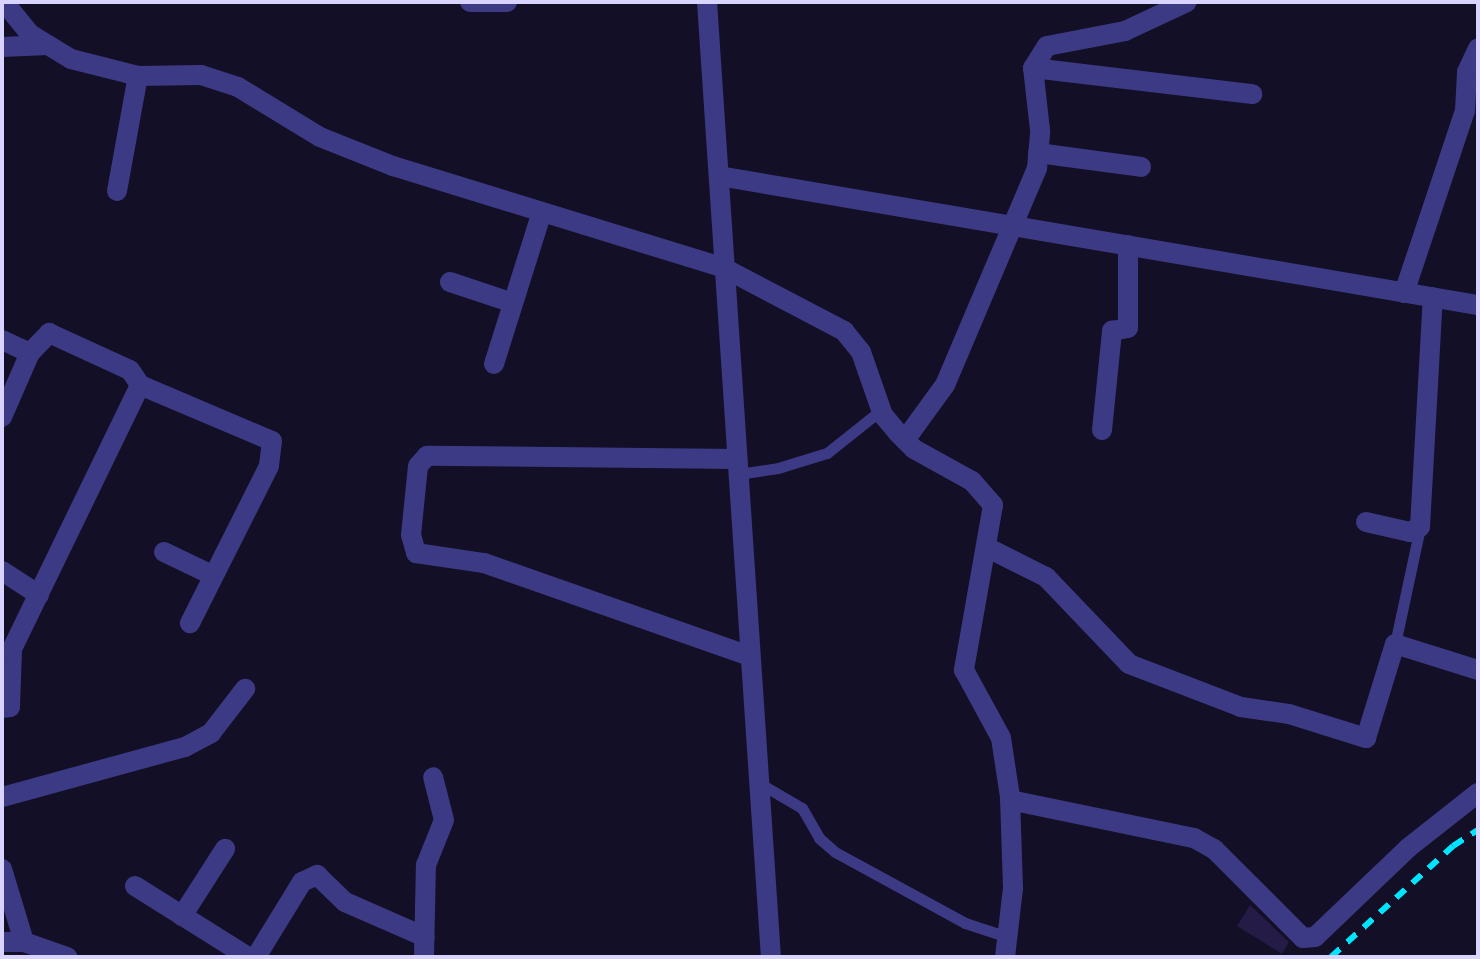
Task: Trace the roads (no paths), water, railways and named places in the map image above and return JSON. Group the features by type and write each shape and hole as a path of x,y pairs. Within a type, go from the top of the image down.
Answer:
{"street":[{"path":"4,2 30,34 71,59 138,76 201,75 238,87 320,137 542,212 724,268 844,331 873,375 881,410 905,440 984,491 993,505 988,548 964,670 1001,738 1010,800 1007,947"},
{"path":"470,2 507,2"},
{"path":"707,2 771,957"},
{"path":"905,440 945,385 995,258 1014,226 1038,153 1033,68 1047,46 1125,31 1187,2"},
{"path":"2,47 48,45"},
{"path":"1404,293 1465,111 1467,72 1478,48"},
{"path":"1033,68 1252,94"},
{"path":"117,191 138,76"},
{"path":"1038,153 1141,167"},
{"path":"719,176 1478,305"},
{"path":"494,364 542,212"},
{"path":"1102,430 1112,331 1128,328 1128,245"},
{"path":"450,282 513,303"},
{"path":"1366,522 1410,532 1420,527 1433,297"},
{"path":"2,417 30,353 49,333 130,370 140,385 272,441 269,466 190,623"},
{"path":"2,340 30,353"},
{"path":"2,708 10,707 12,649 140,385"},
{"path":"737,466 427,456 418,466 411,535 416,553 484,563 749,656"},
{"path":"988,548 1046,577 1129,664 1241,707 1289,714 1366,738 1395,644 1478,670"},
{"path":"164,552 214,576"},
{"path":"2,571 39,595"},
{"path":"2,797 185,747 211,733 245,689"},
{"path":"256,957 302,882 317,875 345,902 424,947 426,865 444,820 433,777"},
{"path":"1010,800 1194,838 1214,849 1303,938 1315,937 1408,848 1478,793"},
{"path":"182,916 225,849"},
{"path":"2,869 24,942"},
{"path":"135,886 248,957"},
{"path":"2,942 24,942 67,957"}],"lane":[{"path":"737,466 778,468 827,453 881,410"},
{"path":"1395,644 1420,527"},
{"path":"757,782 802,808 819,838 835,852 1007,947"}],"railway":[{"path":"1331,957 1453,846 1478,830"}]}
